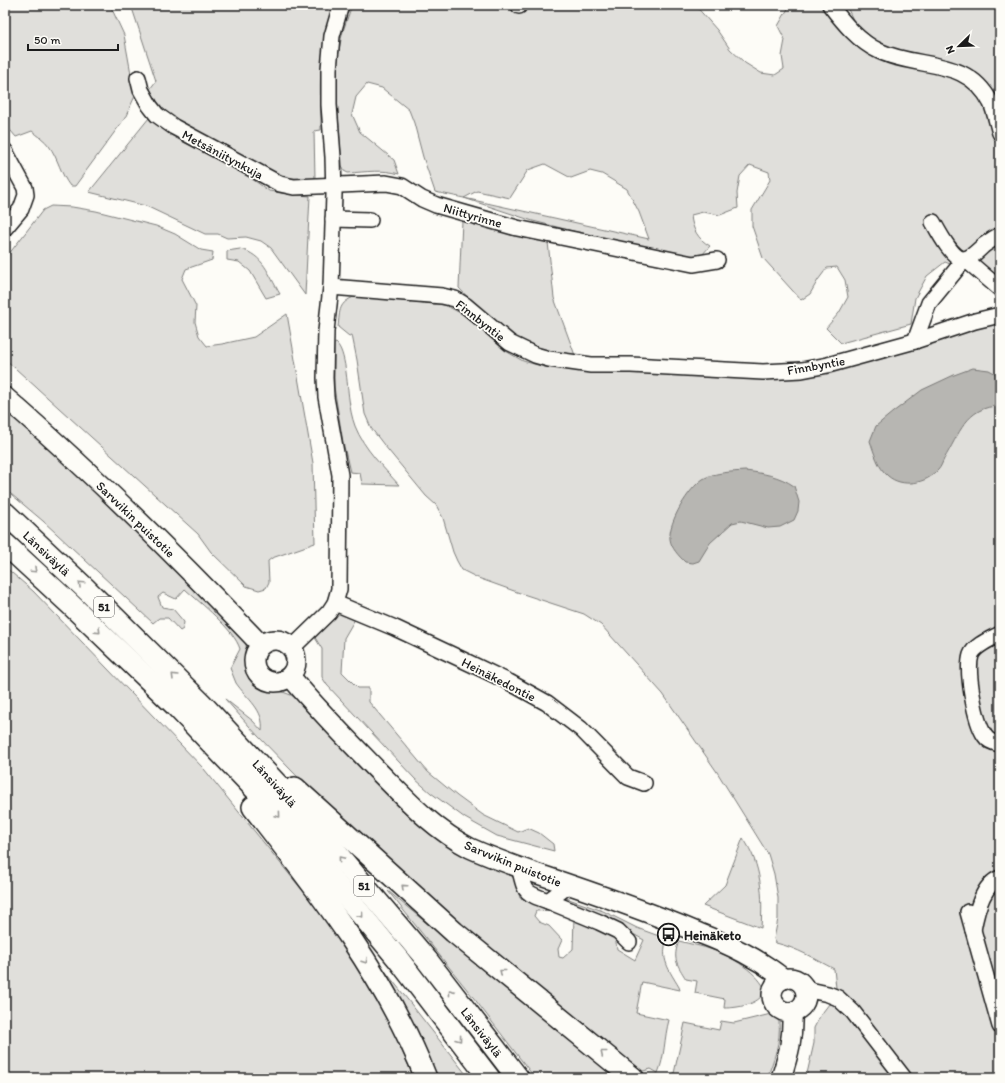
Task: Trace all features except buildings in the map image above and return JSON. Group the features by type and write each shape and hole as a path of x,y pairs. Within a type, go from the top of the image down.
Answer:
{"highway":[{"name":"Länsiväylä","path":"5,513 86,589 201,703 288,797 427,960 518,1078"},
{"name":"Länsiväylä","path":"5,544 175,705 273,808 398,959 489,1078"},
{"path":"201,703 454,932 633,1078"},
{"path":"175,705 318,891 382,988 403,1027 426,1078"}],"main road":[{"name":"Sarvvikin puistotie","path":"5,397 129,511 261,645"},
{"path":"274,640 281,641 292,648 296,662 295,669 290,676 277,682 263,678 258,673 254,658 261,645 274,640"},
{"name":"Sarvvikin puistotie","path":"290,676 341,733 416,810 444,833 470,848 518,867 672,921 731,946 763,963 784,979"},
{"path":"791,978 797,980 805,989 805,1001 798,1010 792,1012 782,1012 772,1002 772,992 774,987 777,983 784,979 791,978"},
{"path":"781,1078 790,1049 792,1012"}],"street":[{"path":"292,648 329,612 335,603 339,590 340,475 326,397 325,378 326,331 331,287 333,219 333,157 329,105 329,69 332,36 341,5"},
{"path":"830,5 857,36 877,51 897,58 952,69 968,76 981,87 992,104 1000,133"},
{"name":"Metsäniitynkuja","path":"138,78 141,90 157,115 174,127 222,154 280,184 294,187 333,184"},
{"path":"5,151 21,179 26,195 18,212 5,228"},
{"name":"Niittyrinne","path":"333,184 386,183 402,186 422,199 517,228 693,264 717,260"},
{"path":"333,219 370,220"},
{"path":"933,222 950,250 959,258 965,259 1000,289"},
{"path":"915,341 929,302 965,259 1000,235"},
{"name":"Finnbyntie","path":"331,287 442,296 455,299 466,305 510,343 523,351 548,359 591,365 630,365 763,372 802,370 851,359 1000,315"},
{"name":"Heinäkedontie","path":"335,603 395,628 509,682 546,702 581,730 628,777 644,783"},
{"path":"1000,634 977,646 971,654 969,668 974,706 979,724 985,736 992,743 1000,744"},
{"path":"518,867 526,890 530,894 618,931 630,942"},
{"path":"973,930 976,910 985,892 996,879 1000,878"},
{"path":"548,901 570,885"},
{"path":"968,912 1000,1026"},
{"path":"805,989 828,994 838,998 853,1012 904,1078"}],"shaded area":[{"path":"5,5 110,5 124,35 135,96 125,118 75,186 70,186 67,182 55,156 43,140 32,131 16,137 5,124"},
{"path":"131,5 333,5 325,37 321,65 321,130 314,131 315,179 291,178 274,172 172,119 156,100 150,89 156,81"},
{"path":"352,5 695,5 717,30 730,49 745,63 761,73 775,75 784,69 782,56 785,40 778,26 790,5 824,5 866,51 963,80 980,95 989,111 1000,148 1000,295 983,277 945,262 927,276 915,298 911,324 841,343 826,328 839,313 848,297 845,280 837,267 827,268 810,294 801,300 763,258 752,226 752,210 770,180 769,172 750,165 740,176 737,193 738,208 720,215 703,212 691,215 696,233 710,246 701,256 693,258 645,249 533,221 464,198 435,192 409,110 382,88 367,84 356,97 352,114 360,132 394,160 399,174 381,171 348,173 344,171 342,165 337,81 343,31","holes":["545,164 571,178 590,171 602,174 627,189 639,212 649,239 464,198 477,191 510,198 528,170"]},
{"path":"846,5 1000,5 1000,115 984,84 897,54 883,46 855,24"},
{"path":"149,118 154,119 182,141 248,176 269,191 310,196 305,295 271,248 261,241 246,237 227,238 218,234 205,234 146,206 89,192"},
{"path":"51,206 72,207 96,211 156,226 175,234 201,250 213,252 212,260 186,269 182,279 196,306 195,322 199,336 207,346 254,337 287,314 313,463 315,543 272,558 268,561 269,582 266,588 259,590 246,586 211,552 198,534 5,359 5,259 43,210"},
{"path":"462,221 548,242 554,298 576,358 530,347 502,329 475,305 459,288"},
{"path":"240,249 255,256 260,261 280,294 266,298 250,271 239,262 227,260 227,251"},
{"path":"356,296 445,305 466,316 504,350 523,361 545,367 578,371 640,372 765,379 822,372 890,356 1000,321 1000,1078 910,1078 852,1001 836,988 834,969 799,951 776,943 774,939 778,919 778,898 774,874 768,854 717,772 663,694 601,625 584,614 478,578 462,570 453,552 443,518 436,505 426,496 384,445 371,428 365,414 352,335 349,336 338,327 340,312 343,304"},
{"path":"336,343 342,353 344,361 350,406 355,426 363,442 399,485 362,484 360,473 350,472 343,442 334,387 334,344"},
{"path":"973,368 989,370 1000,376 1000,406 988,407 971,416 959,432 939,469 927,479 914,483 907,483 894,480 888,476 879,464 870,441 876,426 922,390"},
{"path":"5,414 25,425 76,471 239,633 246,644 248,670 251,677 260,687 280,691 291,695 300,701 331,732 510,872 516,883 520,898 555,910 536,911 534,916 539,922 549,926 562,940 558,949 559,957 563,958 573,949 574,917 615,937 617,949 635,960 644,940 600,916 562,900 566,898 603,911 637,928 667,939 665,946 665,958 669,970 680,990 642,982 636,1013 669,1020 662,1060 658,1073 651,1069 643,1071 600,1041 438,911 323,803 258,736 225,699 253,721 262,731 261,717 258,711 236,683 230,668 240,649 237,641 224,625 185,589 176,599 163,593 158,597 162,607 173,609 184,622 183,629 180,631 168,618 159,618 153,623 43,521 5,489"},
{"path":"745,471 777,477 794,486 799,502 798,511 794,520 780,527 768,528 741,521 732,523 710,543 699,561 693,563 685,562 674,549 670,539 672,524 680,506 697,483 703,479 713,475"},
{"path":"5,567 33,591 204,769 341,938 388,1019 414,1078 5,1078"},
{"path":"339,613 355,619 344,638 342,672 358,688 369,688 369,702 428,772 483,815 518,832 528,828 539,833 553,844 554,851 497,836 465,818 415,779 327,685 322,677 322,649 314,636 335,615"},
{"path":"743,838 758,870 762,904 761,928 703,906 725,885"},
{"path":"388,891 620,1078 535,1078 473,997"},
{"path":"679,941 719,952 744,966 758,978 763,985 765,991 762,996 753,1003 747,1005 724,1008 725,999 695,993 697,981 686,979 676,961 676,952"},
{"path":"382,967 469,1078 437,1078"},
{"path":"829,1004 834,1004 859,1028 894,1078 806,1078 814,1043 814,1028 820,1016"},
{"path":"771,1014 779,1021 779,1036 767,1078 673,1078 685,1023 719,1030 721,1021 734,1023"}],"place":[{"name":"Heinäketo","path":"668,935"}]}
